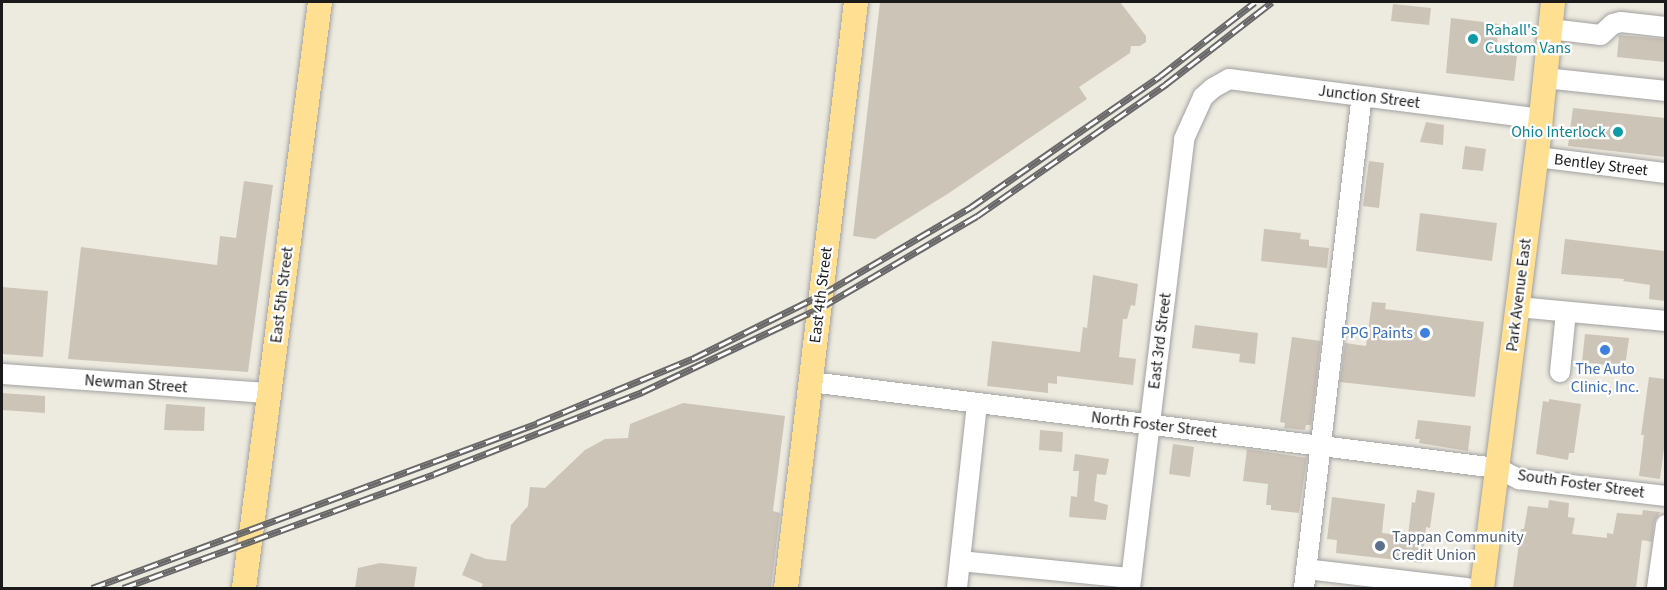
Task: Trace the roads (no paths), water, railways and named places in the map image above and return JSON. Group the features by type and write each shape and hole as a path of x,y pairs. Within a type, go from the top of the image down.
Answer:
{"main road":[{"name":"East 5th Street","path":"244,588 320,2"},
{"name":"East 4th Street","path":"786,588 856,2"},
{"name":"Park Avenue East","path":"1482,588 1541,119 1552,2"}],"street":[{"path":"1550,29 1601,35 1613,24 1621,22 1665,27"},
{"path":"1545,78 1665,91"},
{"name":"Junction Street","path":"1203,97 1212,88 1229,79 1541,119"},
{"path":"1362,96 1306,571 1467,588"},
{"name":"East 3rd Street","path":"1130,583 1184,139 1203,97"},
{"name":"Bentley Street","path":"1536,157 1665,173"},
{"path":"1518,307 1665,321"},
{"path":"1560,372 1566,312"},
{"name":"Newman Street","path":"2,374 270,393"},
{"name":"North Foster Street","path":"811,382 1497,468"},
{"path":"957,588 977,403"},
{"name":"South Foster Street","path":"1497,468 1519,479 1665,496"},
{"path":"1657,588 1665,525"},
{"path":"960,561 1130,583"}],"railway":[{"path":"92,588 537,423 694,358 821,295 971,207 1160,76 1255,2"},
{"path":"123,588 434,474 642,392 820,308 977,216 1166,84 1272,2"}],"place":[{"name":"Rahall's Custom Vans","path":"1473,39"},
{"name":"Ohio Interlock","path":"1618,132"},
{"name":"PPG Paints","path":"1425,333"},
{"name":"The Auto Clinic, Inc.","path":"1605,350"},
{"name":"Tappan Community Credit Union","path":"1380,546"}]}
